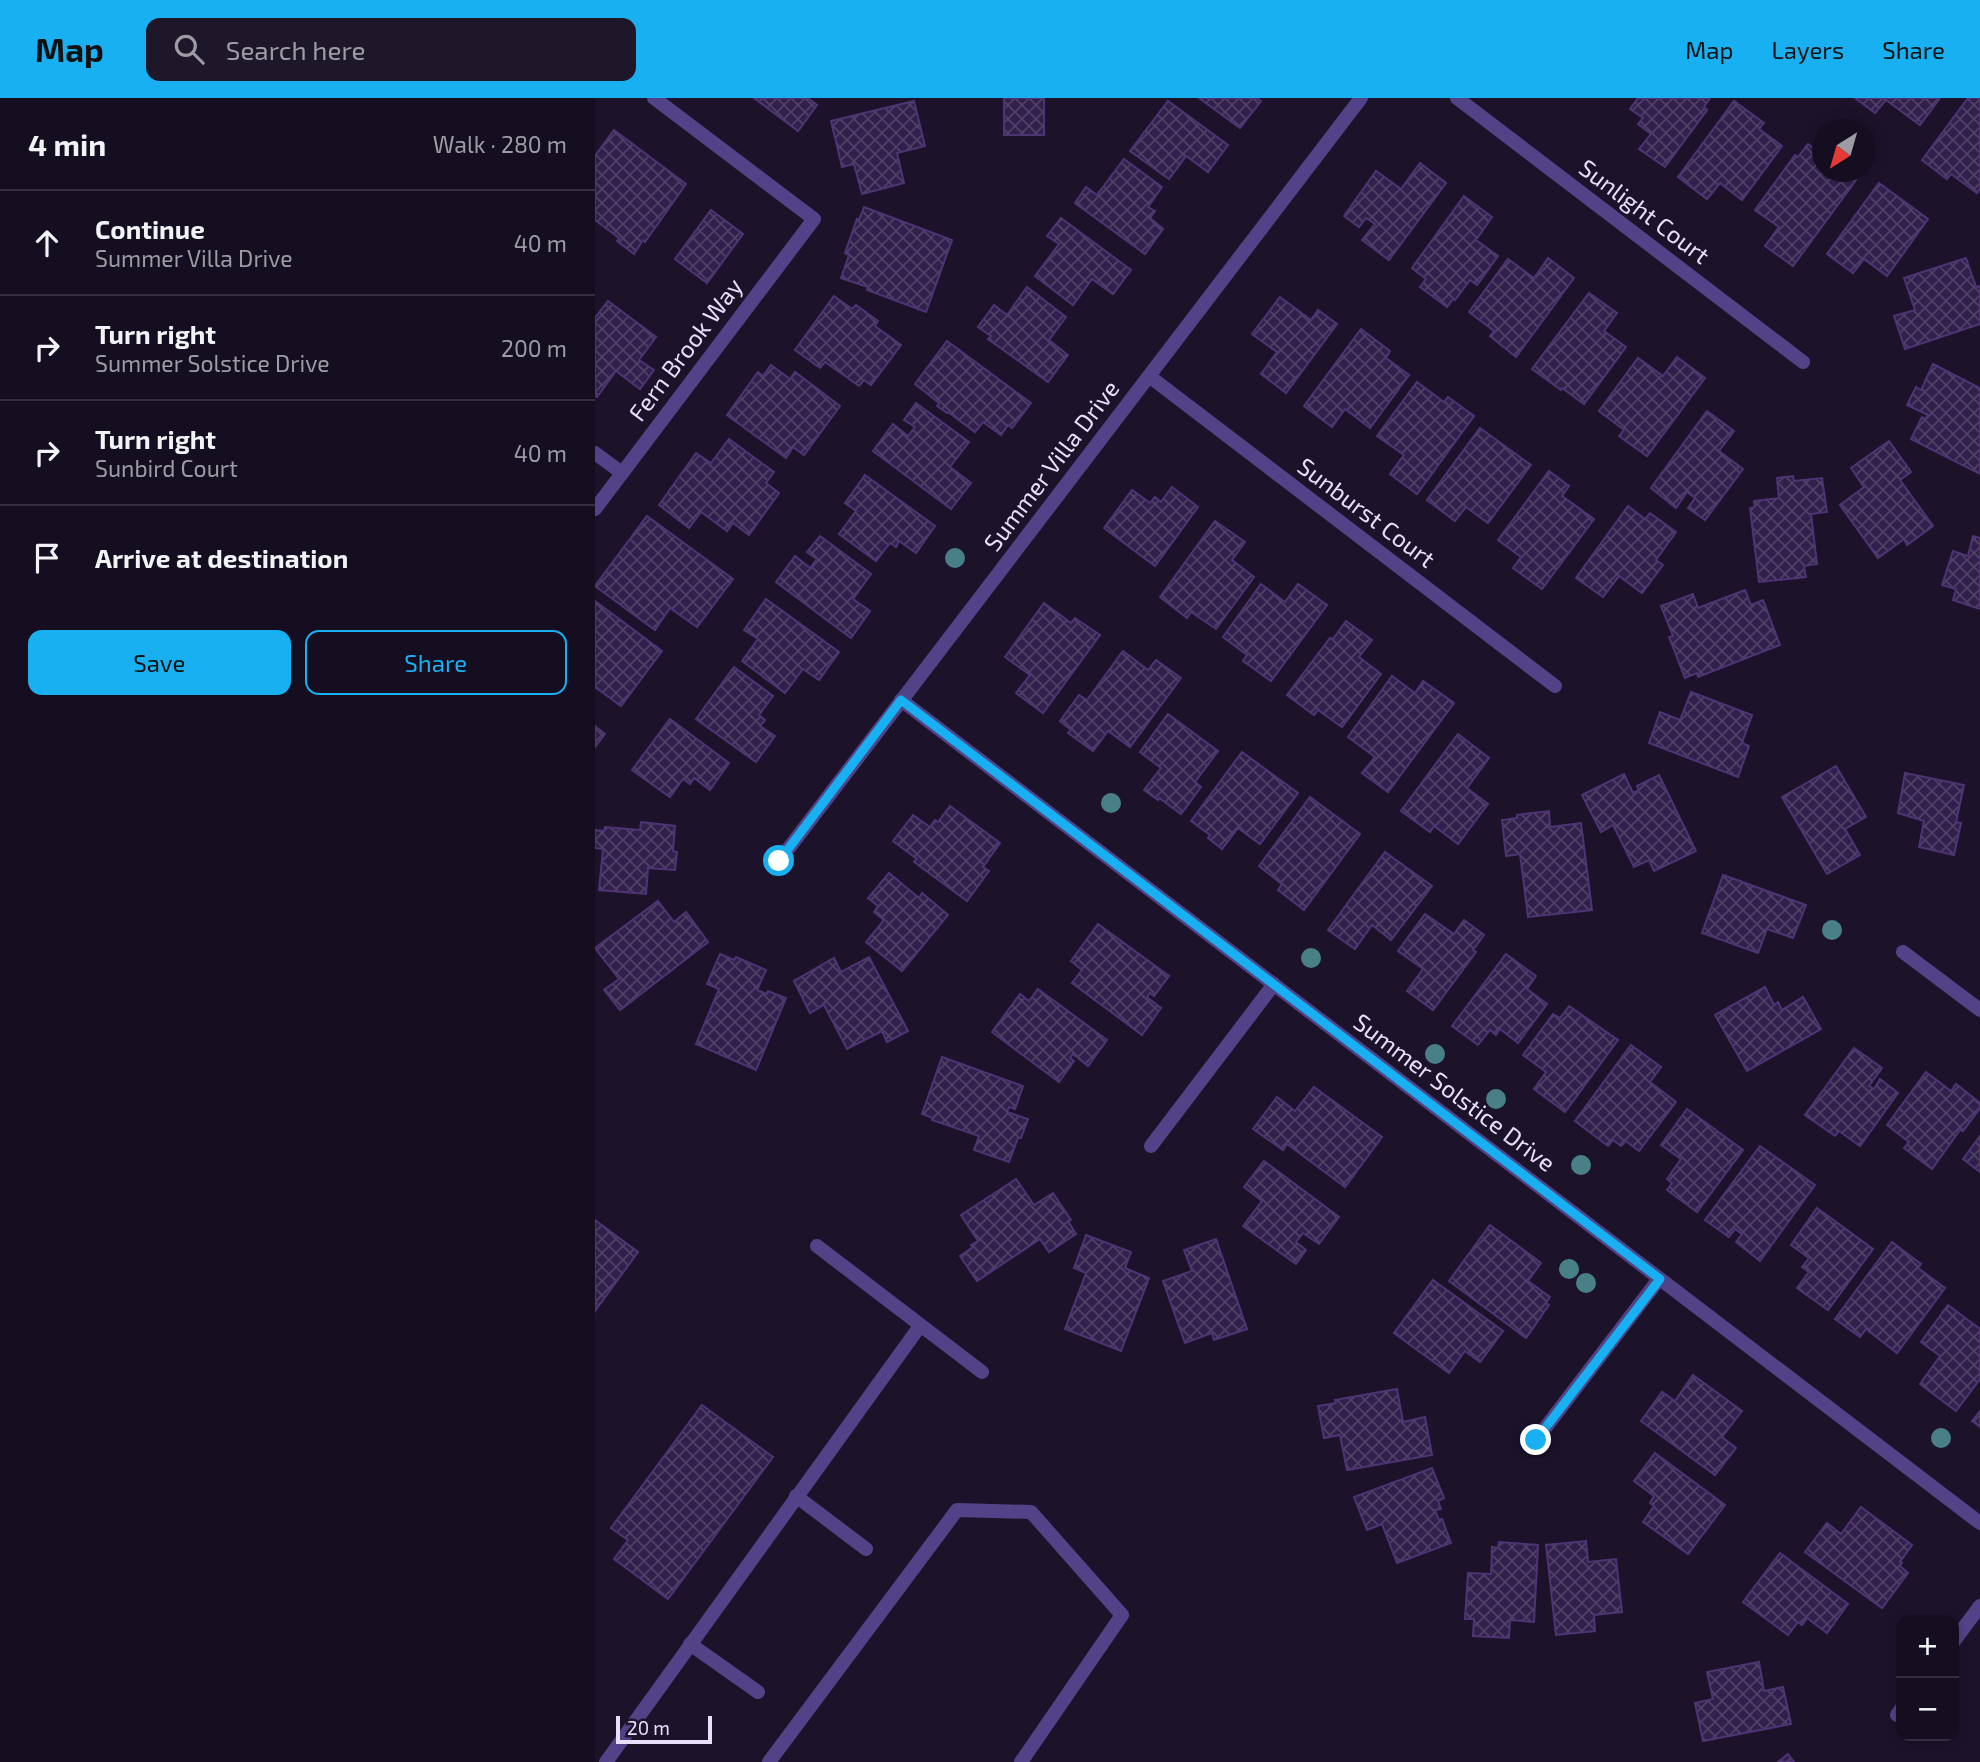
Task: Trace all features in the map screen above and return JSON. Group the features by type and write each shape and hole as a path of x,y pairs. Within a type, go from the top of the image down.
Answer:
{"street":[{"name":"Fern Brook Way","path":"595,509 814,219 654,98"},
{"name":"Summer Villa Drive","path":"779,861 1361,98"},
{"name":"Sunlight Court","path":"1457,98 1803,362"},
{"name":"Sunburst Court","path":"1149,376 1555,686"},
{"path":"595,453 622,473"},
{"name":"Summer Solstice Drive","path":"901,700 1980,1523"},
{"path":"1903,951 1980,1010"},
{"path":"1151,1146 1275,985"},
{"path":"817,1246 982,1372"},
{"path":"1536,1440 1660,1279"},
{"path":"606,1762 921,1326"},
{"path":"796,1496 866,1549"},
{"path":"769,1762 957,1510 1031,1512 1122,1615 1021,1762"},
{"path":"1959,1634 1980,1606"},
{"path":"690,1644 758,1692"}],"building":[{"path":"754,98 808,98 817,105 798,131"},
{"path":"1004,98 1044,98 1044,135 1004,135"},
{"path":"1199,98 1257,98 1261,101 1240,128"},
{"path":"1638,98 1710,98 1704,107 1707,110 1665,167 1639,149 1651,134 1638,124 1643,118 1630,109"},
{"path":"1855,98 1940,98 1920,125 1886,100 1875,113"},
{"path":"1968,98 1980,98 1980,189 1977,193 1951,174 1947,179 1922,160"},
{"path":"914,101 925,146 897,153 904,183 862,194 854,164 842,167 831,121"},
{"path":"1168,101 1228,145 1208,172 1186,156 1169,179 1130,151"},
{"path":"1734,101 1764,123 1759,129 1782,146 1742,200 1720,183 1707,199 1678,177"},
{"path":"614,130 686,184 634,254 617,241 619,238 595,220 595,156"},
{"path":"1808,144 1812,147 1812,182 1855,182 1793,266 1765,246 1779,227 1755,210 1795,155 1798,157"},
{"path":"1124,159 1162,187 1148,207 1155,211 1150,218 1163,229 1145,254 1075,203 1086,187 1097,195"},
{"path":"1420,163 1446,183 1389,260 1362,240 1375,224 1366,218 1359,227 1344,216 1376,171 1401,189"},
{"path":"1879,183 1928,219 1887,276 1864,259 1853,273 1827,254"},
{"path":"1464,196 1492,217 1476,240 1498,256 1477,285 1470,280 1447,307 1420,287 1426,279 1412,268"},
{"path":"864,207 952,240 926,312 841,278 849,255 845,253"},
{"path":"711,210 743,234 707,283 675,259"},
{"path":"1061,218 1131,270 1113,294 1092,279 1073,305 1035,276 1059,244 1047,236"},
{"path":"1548,258 1574,278 1516,357 1490,336 1494,331 1469,312 1508,259 1534,278"},
{"path":"1966,258 1976,287 1980,286 1980,324 1905,349 1894,316 1915,310 1904,278"},
{"path":"1027,287 1066,317 1049,340 1068,355 1048,382 988,339 991,336 978,327 994,305 1007,315"},
{"path":"1589,293 1617,313 1604,331 1626,347 1584,404 1532,369"},
{"path":"834,296 852,309 856,305 878,321 875,326 901,345 871,385 864,380 859,386 825,362 820,368 795,350"},
{"path":"1280,297 1311,320 1318,310 1337,324 1286,393 1261,374 1277,352 1252,334"},
{"path":"608,301 656,337 639,360 654,370 640,389 616,371 597,397 595,318"},
{"path":"1361,329 1390,351 1386,358 1409,375 1370,428 1345,409 1332,427 1304,406"},
{"path":"947,341 1031,403 1012,428 1008,425 1001,435 983,422 975,432 937,406 939,403 915,384"},
{"path":"1677,357 1705,378 1647,456 1619,436 1624,430 1599,411 1638,358 1663,376"},
{"path":"1933,364 1980,388 1980,474 1911,439 1922,417 1925,419 1928,415 1907,405 1916,387 1921,390"},
{"path":"771,365 790,379 795,372 840,406 804,455 793,447 786,458 727,415 758,372 763,376"},
{"path":"1417,382 1444,402 1448,397 1474,416 1417,494 1390,474 1404,455 1377,436"},
{"path":"916,403 969,442 950,467 971,483 951,509 873,451 893,424 908,436 915,427 904,420"},
{"path":"1707,411 1734,431 1719,451 1743,469 1705,520 1688,508 1695,498 1687,492 1676,508 1651,488"},
{"path":"1480,428 1531,465 1488,523 1466,507 1455,521 1427,500"},
{"path":"729,439 774,472 766,483 779,493 749,535 733,523 727,531 701,512 689,528 659,505 696,453 711,463"},
{"path":"1889,441 1911,472 1900,480 1933,526 1907,545 1904,539 1878,558 1840,505 1864,487 1851,468"},
{"path":"1549,471 1569,486 1562,496 1594,519 1542,589 1513,568 1521,557 1498,540"},
{"path":"865,475 935,526 916,553 899,541 896,547 890,543 876,561 839,534 856,511 845,503"},
{"path":"1793,476 1794,481 1822,478 1827,512 1811,514 1817,564 1804,566 1806,577 1759,582 1750,508 1755,507 1754,501 1779,498 1777,478"},
{"path":"1172,487 1198,507 1155,566 1104,528 1132,490 1150,503 1155,497 1161,502"},
{"path":"1628,506 1645,519 1650,513 1676,532 1656,560 1663,565 1642,593 1619,576 1603,597 1576,578"},
{"path":"647,516 733,579 697,627 670,608 655,630 595,586"},
{"path":"1215,521 1245,542 1232,560 1254,577 1216,629 1191,612 1187,618 1160,597"},
{"path":"820,536 871,574 853,599 870,611 851,638 776,582 795,556 810,568 817,559 807,552"},
{"path":"1973,536 1980,538 1980,609 1953,600 1956,589 1942,585 1953,551 1968,556"},
{"path":"1261,584 1285,602 1298,584 1327,605 1271,681 1243,661 1247,655 1223,637"},
{"path":"1745,590 1751,605 1763,600 1780,645 1698,677 1697,673 1685,678 1669,637 1673,636 1661,606 1693,594 1698,608"},
{"path":"766,599 839,652 819,680 803,669 785,693 742,661 758,639 744,630"},
{"path":"595,601 662,651 621,706 595,687"},
{"path":"1044,603 1071,623 1075,618 1100,635 1043,713 1016,693 1030,675 1005,657"},
{"path":"1346,621 1372,640 1359,657 1381,674 1342,727 1318,710 1314,715 1287,695"},
{"path":"1123,651 1148,670 1156,660 1181,678 1130,747 1108,731 1093,751 1068,733 1071,730 1060,721 1079,695 1087,700"},
{"path":"734,667 773,696 759,715 765,720 760,726 775,736 756,762 696,719"},
{"path":"1392,676 1415,693 1423,681 1454,703 1388,792 1362,773 1375,757 1348,737"},
{"path":"1691,692 1752,715 1742,743 1749,746 1738,777 1649,743 1660,712 1680,720"},
{"path":"1168,714 1218,751 1195,782 1201,787 1181,814 1144,790 1161,768 1140,752"},
{"path":"670,719 729,763 710,790 694,778 690,784 683,779 670,797 632,770"},
{"path":"595,726 605,734 595,747"},
{"path":"1458,734 1489,758 1467,788 1488,804 1458,844 1434,826 1430,832 1401,811"},
{"path":"1242,752 1298,793 1260,844 1238,828 1222,849 1208,838 1210,835 1191,821"},
{"path":"1836,766 1866,817 1845,829 1860,855 1827,874 1782,797"},
{"path":"1905,773 1964,785 1956,822 1961,823 1954,855 1919,847 1924,821 1898,813"},
{"path":"1624,774 1633,793 1639,790 1637,786 1659,775 1696,851 1654,871 1649,860 1634,867 1613,825 1601,832 1582,795"},
{"path":"1310,797 1360,834 1304,910 1278,890 1282,884 1259,866"},
{"path":"950,806 1000,843 983,867 989,871 967,901 914,862 917,859 893,841 913,815 930,827 935,820 938,822"},
{"path":"1549,811 1550,827 1581,823 1592,910 1528,917 1520,854 1506,856 1502,820"},
{"path":"641,822 675,826 675,870 648,868 646,894 599,890 603,849 595,848 595,830 604,831 605,827 640,830"},
{"path":"1385,852 1432,886 1391,940 1372,925 1355,949 1328,930"},
{"path":"889,873 919,898 922,893 948,915 902,971 866,942 884,920 874,912 878,906 868,898"},
{"path":"1723,875 1806,905 1793,938 1767,929 1758,953 1702,933"},
{"path":"658,901 674,922 686,912 708,942 620,1010 604,990 619,979 595,948"},
{"path":"1425,914 1454,934 1464,920 1484,935 1473,950 1476,952 1433,1010 1407,991 1423,969 1398,951"},
{"path":"1098,924 1169,976 1154,996 1150,993 1147,997 1161,1008 1142,1035 1072,983 1082,970 1071,961"},
{"path":"720,954 734,960 736,957 766,970 757,990 786,998 756,1070 696,1044 719,989 707,984"},
{"path":"1506,954 1536,976 1527,989 1547,1004 1518,1043 1500,1029 1496,1035 1490,1030 1478,1045 1452,1026"},
{"path":"869,957 908,1031 887,1042 882,1031 847,1049 824,1005 810,1013 794,981 834,958 841,972"},
{"path":"1765,987 1774,1005 1778,1002 1782,1010 1803,997 1821,1029 1747,1071 1715,1015"},
{"path":"1038,989 1107,1040 1088,1066 1073,1054 1070,1058 1074,1061 1059,1082 992,1032 1020,994 1029,1001"},
{"path":"1569,1006 1618,1040 1565,1112 1534,1089 1546,1072 1523,1055 1553,1014 1560,1018"},
{"path":"1631,1045 1661,1067 1650,1082 1676,1102 1639,1151 1626,1141 1621,1146 1613,1140 1608,1146 1575,1121"},
{"path":"1854,1048 1882,1068 1869,1086 1874,1089 1880,1079 1898,1093 1860,1146 1839,1131 1835,1136 1805,1115"},
{"path":"942,1057 1023,1086 1015,1109 1009,1107 1007,1112 1028,1119 1009,1162 974,1150 979,1136 922,1114"},
{"path":"1926,1072 1951,1091 1956,1084 1980,1103 1980,1108 1963,1131 1960,1130 1932,1169 1904,1148 1909,1142 1887,1125"},
{"path":"1314,1087 1382,1137 1345,1187 1287,1144 1283,1150 1253,1129 1277,1097 1295,1111"},
{"path":"1687,1109 1743,1150 1697,1212 1667,1190 1672,1183 1667,1179 1681,1159 1661,1145"},
{"path":"1980,1136 1980,1172 1963,1159"},
{"path":"1760,1146 1815,1185 1760,1261 1736,1242 1742,1234 1735,1229 1729,1237 1705,1220"},
{"path":"1264,1161 1339,1217 1319,1244 1303,1233 1296,1242 1306,1250 1296,1264 1243,1226 1262,1201 1244,1187"},
{"path":"1016,1179 1034,1205 1053,1193 1071,1220 1068,1221 1076,1234 1049,1252 1040,1239 977,1281 960,1256 978,1241 961,1215"},
{"path":"1817,1208 1873,1249 1828,1310 1797,1288 1809,1272 1802,1267 1809,1258 1791,1245"},
{"path":"595,1220 638,1252 595,1311"},
{"path":"1490,1225 1541,1263 1528,1281 1550,1297 1546,1303 1549,1305 1526,1338 1449,1281"},
{"path":"1086,1235 1131,1252 1125,1268 1149,1278 1121,1351 1065,1329 1086,1273 1074,1268"},
{"path":"1216,1239 1247,1329 1214,1340 1212,1333 1185,1343 1163,1281 1192,1271 1184,1250"},
{"path":"1892,1242 1921,1264 1918,1268 1945,1288 1897,1353 1866,1329 1860,1337 1835,1319"},
{"path":"1433,1280 1503,1331 1480,1362 1465,1351 1449,1373 1394,1333"},
{"path":"1948,1305 1980,1329 1980,1379 1956,1411 1920,1384 1940,1356 1921,1342"},
{"path":"1693,1375 1742,1411 1722,1437 1736,1448 1715,1475 1641,1421 1662,1392 1675,1401"},
{"path":"1397,1389 1403,1422 1425,1417 1432,1455 1347,1470 1340,1435 1324,1438 1318,1406 1336,1403 1335,1400"},
{"path":"702,1405 773,1457 668,1599 614,1559 628,1540 611,1528"},
{"path":"1980,1411 1980,1427 1972,1421"},
{"path":"1655,1453 1725,1505 1688,1554 1643,1522 1654,1506 1650,1503 1654,1496 1634,1481"},
{"path":"1432,1468 1444,1498 1438,1501 1441,1509 1435,1510 1439,1520 1442,1519 1451,1543 1397,1563 1382,1524 1367,1530 1354,1497"},
{"path":"1861,1507 1912,1545 1900,1562 1900,1566 1908,1573 1882,1608 1805,1552 1827,1523 1841,1534"},
{"path":"1586,1541 1588,1562 1616,1559 1622,1612 1594,1615 1595,1631 1556,1635 1546,1545"},
{"path":"1499,1542 1538,1545 1534,1622 1510,1620 1509,1638 1473,1636 1474,1619 1465,1619 1468,1573 1491,1574 1492,1547 1498,1548"},
{"path":"1780,1553 1848,1604 1827,1633 1807,1618 1802,1625 1798,1622 1788,1635 1743,1602"},
{"path":"1759,1662 1764,1691 1783,1687 1791,1724 1703,1741 1695,1703 1713,1699 1707,1672"},
{"path":"1788,1754 1794,1762 1778,1762"}],"route":[{"path":"779,861 901,700 1660,1279 1536,1440"}]}
